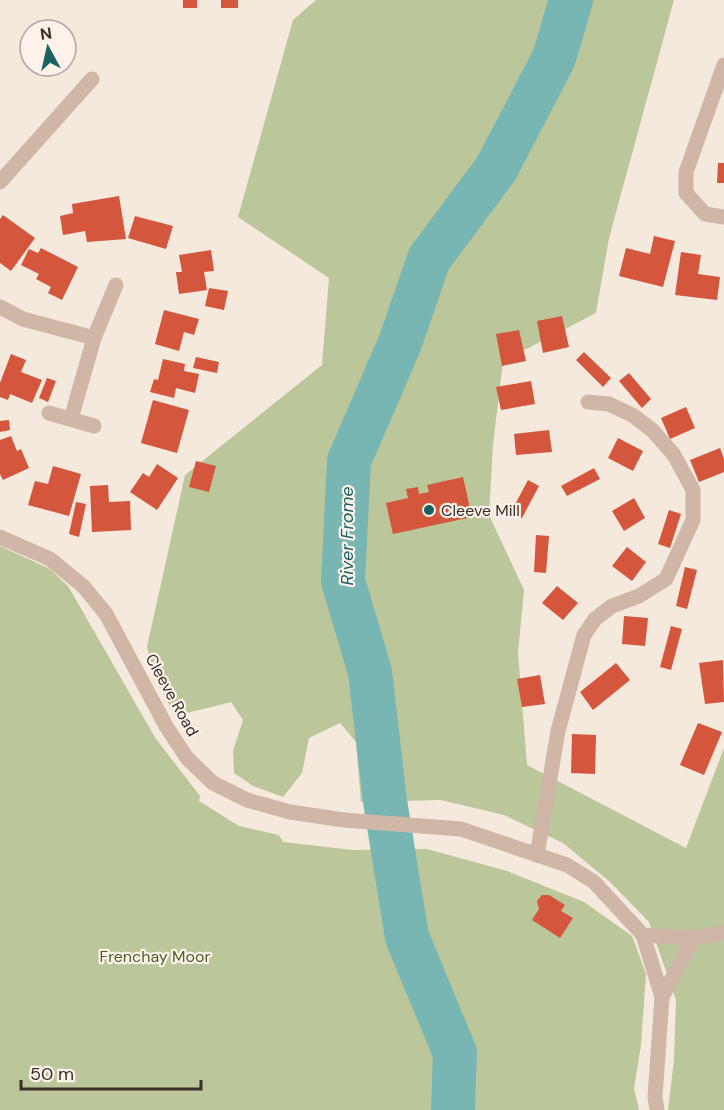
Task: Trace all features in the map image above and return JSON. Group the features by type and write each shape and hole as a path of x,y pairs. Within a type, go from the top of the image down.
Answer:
{"street":[{"path":"724,66 686,172 686,193 705,214 724,217"},
{"path":"0,182 92,79"},
{"path":"71,419 94,338 116,285"},
{"path":"0,307 23,319 94,338"},
{"path":"537,855 558,731 584,635 595,619 612,606 639,596 666,579 693,520 693,490 674,455 653,431 634,416 609,404 588,402"},
{"path":"49,413 94,426"},
{"name":"Cleeve Road","path":"0,537 50,559 83,586 106,614 166,726 187,758 213,783 247,800 290,812 344,820 460,829 567,865 594,882 643,935"},
{"path":"657,1110 655,1097 662,997 643,935 694,938 724,933"},
{"path":"662,997 694,938"}],"green space":[{"path":"316,0 674,0 609,238 596,313 503,361 493,445 489,515 524,590 518,653 527,765 686,848 724,748 724,1110 668,1110 674,1060 676,1000 649,922 609,881 563,843 504,815 441,800 361,802 356,742 340,723 309,738 302,773 283,797 253,786 234,773 233,751 243,720 231,702 175,716 155,678 147,647 185,475 322,365 329,278 238,217 293,20"},
{"name":"Frenchay Moor","path":"0,546 50,569 68,586 156,739 200,796 199,801 239,826 279,835 283,842 353,850 427,849 507,871 584,902 632,936 646,974 641,1045 634,1088 639,1110 0,1110"}],"building":[{"path":"183,0 197,0 197,8 183,8"},
{"path":"221,0 238,0 238,8 221,8"},
{"path":"718,163 724,163 724,183 717,183"},
{"path":"119,196 126,239 87,242 85,231 63,235 60,216 73,213 72,204"},
{"path":"3,215 35,238 11,271 0,263 0,219"},
{"path":"135,216 173,226 166,249 128,238"},
{"path":"654,236 675,241 663,287 619,276 626,248 650,254"},
{"path":"41,248 78,267 62,300 48,293 51,287 36,279 39,274 21,265 29,249 38,253"},
{"path":"211,250 214,271 204,272 207,290 179,294 176,272 182,272 179,255"},
{"path":"681,252 701,255 698,274 720,277 717,300 675,295"},
{"path":"209,288 228,291 224,310 205,306"},
{"path":"164,310 199,319 194,335 184,332 179,351 155,344"},
{"path":"562,316 569,347 543,353 537,321"},
{"path":"519,330 526,361 502,366 496,334"},
{"path":"584,352 611,378 603,387 576,360"},
{"path":"11,354 26,360 21,372 42,380 32,403 10,394 8,400 0,397 0,383"},
{"path":"196,357 219,362 217,373 193,368"},
{"path":"163,359 185,364 184,371 199,374 195,393 176,388 174,398 150,392 154,379 158,380"},
{"path":"629,373 651,399 642,408 619,381"},
{"path":"47,378 56,381 48,402 39,398"},
{"path":"531,381 535,404 501,410 496,387"},
{"path":"153,400 189,410 177,453 141,443"},
{"path":"686,407 695,428 670,439 661,418"},
{"path":"9,420 10,430 0,432 0,421"},
{"path":"549,430 552,452 516,455 514,434"},
{"path":"11,436 17,451 21,449 29,468 3,480 0,474 0,440"},
{"path":"618,438 643,451 633,471 608,458"},
{"path":"720,448 724,459 724,472 699,482 690,460"},
{"path":"196,461 216,466 209,492 189,487"},
{"path":"157,464 178,478 157,510 130,492 143,473 149,477"},
{"path":"53,466 81,474 69,516 28,505 35,481 48,484"},
{"path":"594,468 600,479 567,496 561,486"},
{"name":"Cleeve Mill","path":"463,477 472,517 393,534 386,503 408,498 406,489 418,487 419,494 429,492 427,485"},
{"path":"528,480 539,486 522,518 511,512"},
{"path":"108,485 109,502 130,501 131,530 92,532 90,486"},
{"path":"634,498 645,518 624,531 612,511"},
{"path":"76,502 86,504 79,537 69,534"},
{"path":"669,510 681,514 670,548 658,544"},
{"path":"536,535 549,536 546,573 534,572"},
{"path":"627,547 646,562 632,581 612,566"},
{"path":"685,567 697,570 687,609 676,606"},
{"path":"557,586 578,603 563,620 542,603"},
{"path":"624,616 648,618 645,646 622,644"},
{"path":"671,626 682,629 671,670 660,667"},
{"path":"723,660 724,702 705,704 699,663"},
{"path":"616,663 630,680 593,710 580,692"},
{"path":"540,675 545,704 522,707 517,679"},
{"path":"698,723 722,732 704,775 680,765"},
{"path":"572,734 596,735 595,774 571,773"},
{"path":"542,895 549,895 565,905 561,911 573,918 560,938 532,920 539,909 537,901"}],"waterway":[{"name":"River Frome","path":"453,1110 455,1053 407,937 385,801 370,672 343,581 349,461 400,343 429,259 496,169 554,58 571,0"}],"place":[{"name":"Cleeve Mill","path":"429,510"}]}
